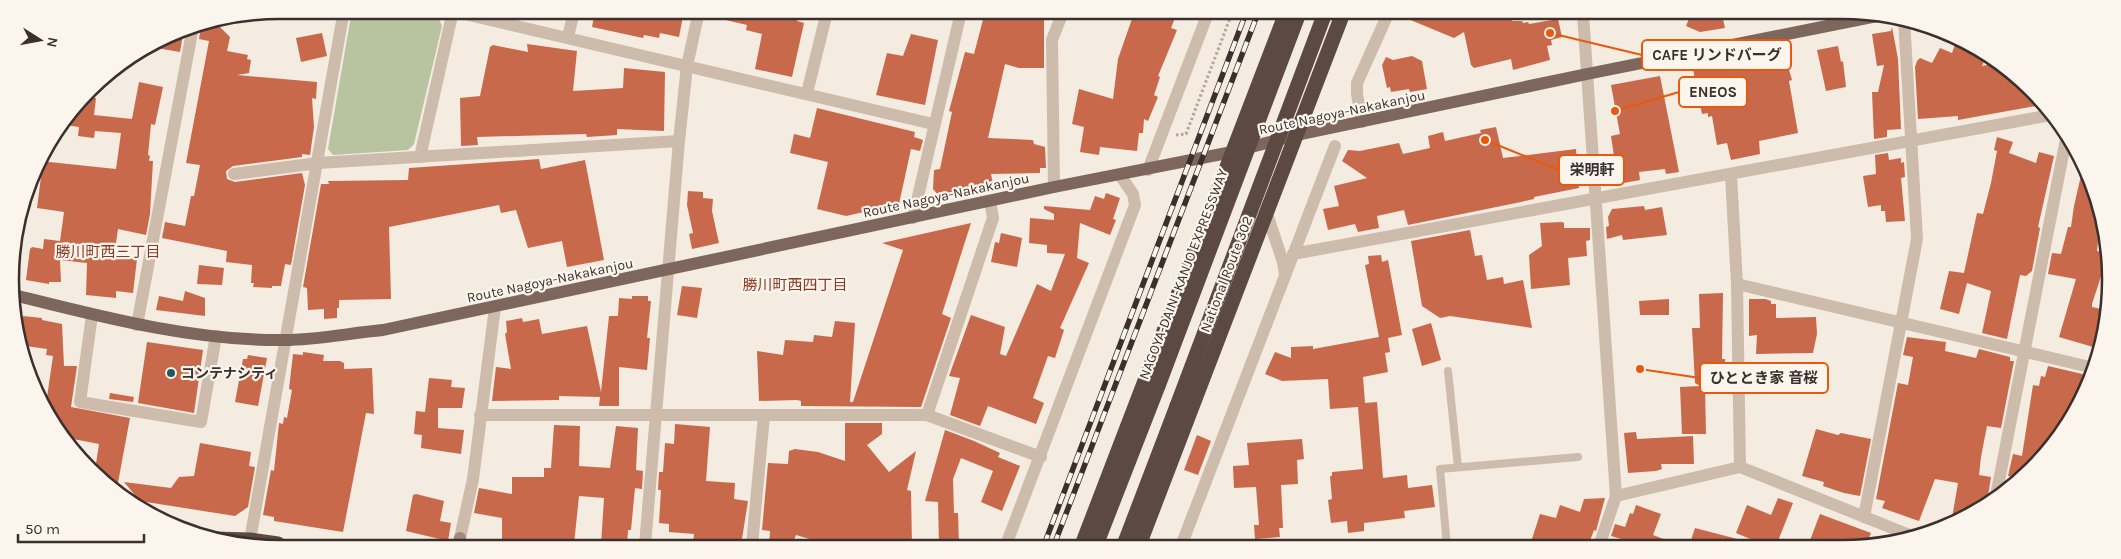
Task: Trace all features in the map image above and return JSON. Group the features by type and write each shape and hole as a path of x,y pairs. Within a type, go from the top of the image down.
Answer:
{"highway":[{"path":"1084,540 1284,19"},
{"name":"NAGOYA-DAINI-KANJO EXPRESSWAY","path":"1098,540 1297,19"},
{"path":"1126,540 1322,19"},
{"name":"National Route 302","path":"1141,540 1341,19"}],"main road":[{"name":"Route Nagoya-Nakakanjou","path":"19,296 138,324 216,336 285,340 383,330 1054,187 1148,170 1587,74 1861,19"}],"street":[{"path":"250,539 342,19"},
{"path":"420,157 451,19"},
{"path":"488,19 807,92 933,124"},
{"path":"568,37 572,19"},
{"path":"644,540 679,141 687,66 697,19"},
{"path":"807,92 825,19"},
{"path":"913,218 933,124 959,19"},
{"path":"1054,187 1052,40 1060,19"},
{"path":"1148,170 1206,19"},
{"path":"1362,122 1357,83 1386,19"},
{"path":"1583,19 1616,496 1601,540"},
{"path":"1864,517 1917,239 1913,140 1905,27"},
{"path":"138,324 192,35"},
{"path":"1293,254 2044,116"},
{"path":"234,174 318,163 679,141"},
{"path":"1183,540 1335,146"},
{"path":"1998,488 2065,146"},
{"path":"1731,174 1737,284 1740,467"},
{"path":"1008,540 1135,205 1133,194 1120,175"},
{"path":"927,415 993,218 990,201"},
{"path":"1267,214 1283,262 1285,275"},
{"path":"1737,284 1900,324 2087,366"},
{"path":"459,540 473,479 495,307"},
{"path":"92,314 80,402 201,422 216,336"},
{"path":"480,415 927,415 1041,457"},
{"path":"752,540 764,416"},
{"path":"1616,496 1740,467 1903,532"}],"lane":[{"path":"1448,371 1458,467"},
{"path":"1446,540 1440,469 1578,457"}],"path":[{"path":"1160,138 1186,134 1230,19"}],"green space":[{"path":"350,19 439,19 442,26 414,144 408,150 333,155 328,149"}],"building":[{"path":"594,19 682,19 679,37 660,33 659,38 644,35 643,38 592,27"},
{"path":"722,19 798,19 797,21 804,23 792,77 755,69 762,34 746,30 747,25"},
{"path":"983,19 1044,19 1044,68 1019,68 1005,64 988,138 1033,140 1034,144 1045,147 1046,168 1040,168 1040,173 991,174 993,184 939,196 933,189 934,170 940,169 952,112 949,111 965,52 974,54"},
{"path":"1132,19 1175,19 1171,28 1177,30 1158,76 1160,77 1154,95 1158,97 1148,121 1144,119 1143,133 1139,133 1137,151 1100,147 1099,155 1080,152 1084,127 1072,124 1079,89 1113,99 1118,59"},
{"path":"1408,19 1512,19 1512,21 1528,22 1529,24 1558,19 1562,37 1551,40 1552,45 1547,46 1550,60 1513,70 1511,59 1474,68 1471,65 1464,32 1454,38"},
{"path":"1689,19 1723,19 1725,28 1700,32 1686,26"},
{"path":"219,26 230,37 227,51 248,55 247,59 251,60 249,73 237,75 317,82 316,99 312,98 314,127 310,155 302,154 302,157 233,166 226,171 227,179 235,182 302,173 305,185 291,265 285,264 281,286 272,286 272,288 253,287 254,283 251,283 252,265 226,262 227,251 162,238 165,222 185,226 191,196 194,196 200,165 186,163 209,41 199,39 200,32"},
{"path":"1892,27 1898,59 1901,129 1887,130 1887,137 1874,139 1872,92 1878,92 1884,65 1877,66 1872,34 1891,31"},
{"path":"322,33 327,56 301,62 296,38"},
{"path":"911,34 938,40 925,105 876,95 887,53 903,56"},
{"path":"182,38 180,52 159,48"},
{"path":"527,44 577,51 573,91 623,88 624,68 665,72 664,131 617,129 617,135 587,137 586,134 477,137 478,145 461,146 460,98 480,96 490,47 493,45 528,52"},
{"path":"1955,45 1972,54 1984,62 1982,66 1989,65 2013,83 2036,106 1958,120 1958,116 1918,119 1915,67 1917,61 1920,58 1932,63 1940,48 1952,53"},
{"path":"1838,46 1841,62 1843,61 1846,87 1826,91 1817,50"},
{"path":"1784,53 1792,80 1789,81 1798,133 1759,141 1760,154 1731,160 1727,143 1717,145 1712,116 1708,117 1708,113 1702,114 1693,69"},
{"path":"1412,56 1422,61 1427,89 1410,92 1409,89 1391,92 1390,87 1387,88 1382,65 1386,57 1393,60"},
{"path":"1660,76 1679,172 1666,174 1665,169 1639,172 1640,180 1613,185 1610,170 1616,169 1611,136 1620,134 1611,85"},
{"path":"139,82 163,87 155,125 151,124 148,155 150,156 149,161 153,161 150,214 146,235 118,229 114,256 137,259 133,293 116,291 116,298 86,295 87,263 60,260 61,282 49,282 49,284 26,280 30,249 32,247 43,249 44,239 60,241 64,212 37,208 40,177 47,162 116,169 121,133 95,131 94,138 78,136 79,127 70,126 92,98 96,98 94,115 132,119"},
{"path":"817,108 915,132 914,137 923,140 920,151 911,149 899,204 846,216 817,209 828,162 790,153 794,134 810,138"},
{"path":"1496,127 1503,158 1576,149 1579,188 1408,225 1404,210 1377,216 1379,228 1358,232 1355,224 1328,230 1323,209 1339,206 1334,186 1367,178 1342,161 1348,150 1360,151 1399,143 1403,154 1430,148 1428,136 1443,132 1445,141 1481,133 1480,130"},
{"path":"1997,137 2013,142 2009,153 2036,163 2039,152 2054,156 2038,227 2040,228 2032,271 2026,276 2020,275 2007,339 1982,333 1991,291 1967,283 1959,314 1940,309 1949,271 1964,273 1977,213 1983,214 1991,183 1997,151 1994,150"},
{"path":"1888,153 1889,160 1901,158 1901,163 1904,162 1905,177 1901,178 1905,221 1886,222 1885,211 1881,211 1881,205 1868,207 1863,176 1876,174 1875,155"},
{"path":"539,159 541,169 585,160 604,260 567,267 562,241 528,248 516,210 501,213 499,205 389,227 391,299 339,300 337,318 324,319 324,309 308,310 307,288 303,287 321,184 329,184 328,181 408,180 409,168"},
{"path":"2081,177 2093,212 2098,237 2097,251 2101,252 2102,262 2102,273 2092,304 2092,307 2101,309 2093,347 2059,337 2076,279 2048,274 2052,253 2061,254 2068,227 2071,227"},
{"path":"688,191 703,192 703,198 713,199 712,211 719,243 692,249 689,234 693,233 687,205"},
{"path":"1106,193 1120,198 1113,219 1116,220 1110,235 1080,223 1077,258 1089,263 1060,328 1064,330 1055,358 1048,356 1033,398 1044,403 1036,424 988,406 980,426 950,415 960,378 949,376 971,315 1005,327 1000,354 1006,356 1037,284 1051,291 1065,254 1047,253 1047,245 1029,243 1030,218 1054,220 1054,214 1044,209 1044,206 1090,210 1095,196 1104,199"},
{"path":"1644,206 1645,210 1662,207 1667,235 1623,240 1622,235 1607,239 1606,227 1609,226 1608,217 1612,209"},
{"path":"971,223 942,314 951,318 921,407 801,406 801,401 797,400 759,401 757,351 783,355 785,340 813,342 814,335 832,337 835,321 855,323 850,402 853,402 903,250 882,243"},
{"path":"1540,223 1564,223 1564,228 1590,228 1590,240 1586,241 1587,256 1568,258 1570,285 1531,289 1529,255 1542,246"},
{"path":"1470,230 1475,256 1482,255 1487,280 1503,277 1504,284 1523,280 1532,328 1450,316 1440,318 1422,306 1411,241"},
{"path":"1001,233 1022,238 1017,267 991,262 995,242 999,243"},
{"path":"1381,255 1382,262 1388,260 1402,335 1388,338 1390,352 1385,353 1388,372 1363,377 1365,403 1377,402 1383,478 1407,475 1408,488 1432,485 1435,507 1404,511 1405,518 1364,523 1364,531 1348,533 1347,521 1331,523 1328,500 1332,499 1330,476 1332,476 1332,472 1363,469 1358,407 1330,409 1328,379 1282,381 1265,374 1275,352 1291,358 1291,347 1313,346 1313,349 1379,337 1365,265 1369,264 1368,256"},
{"path":"199,265 224,268 222,285 197,284"},
{"path":"682,286 702,288 697,318 677,315"},
{"path":"185,291 205,298 205,316 156,310 159,296 183,301"},
{"path":"1723,293 1722,359 1725,359 1725,386 1705,386 1706,434 1682,434 1680,387 1700,386 1695,383 1692,328 1700,328 1699,294"},
{"path":"632,296 648,296 648,301 651,301 647,338 650,338 647,370 619,367 619,406 599,406 600,397 559,396 559,400 492,401 496,367 511,369 505,334 507,332 506,321 522,318 523,322 539,319 542,334 587,326 601,392 609,316 618,316 619,298 632,299"},
{"path":"1669,299 1669,315 1640,315 1639,301"},
{"path":"1749,299 1765,299 1771,301 1771,304 1776,304 1776,318 1816,317 1817,334 1813,353 1756,354 1757,335 1749,336"},
{"path":"23,316 42,318 42,320 62,324 64,366 77,366 71,407 130,418 118,484 96,465 99,444 74,439 54,410 47,397 53,356 46,355 47,349 28,346"},
{"path":"1431,323 1441,360 1422,366 1412,329"},
{"path":"1907,337 1946,342 1945,351 1976,358 1979,349 2010,357 2010,361 2014,361 2001,428 1987,426 1981,457 1979,475 1991,477 1988,494 1953,515 1958,483 1935,479 1919,521 1882,508 1885,501 1876,499 1898,383 1908,385 1913,357 1903,355"},
{"path":"147,342 203,350 194,413 138,403"},
{"path":"303,352 324,355 323,361 340,361 344,363 344,369 372,368 374,414 366,413 343,532 274,521 274,517 263,515 271,470 274,471 279,423 283,424 284,417 287,418 292,390 289,389 293,354 303,355"},
{"path":"248,355 267,358 258,406 235,402 243,359 247,359"},
{"path":"2048,366 2084,374 2067,410 2048,438 2026,464 2012,477 2008,476 2013,454 2022,456 2033,385 2039,386 2041,376 2045,377"},
{"path":"429,378 452,380 451,387 465,388 462,408 438,408 438,428 464,430 461,454 421,448 422,435 414,434 416,411 425,412"},
{"path":"110,393 134,397 133,402 109,399"},
{"path":"845,423 882,423 882,434 867,445 889,472 916,451 907,490 911,491 912,540 813,540 796,535 794,540 769,540 770,531 762,530 768,463 788,464 789,451 795,449 818,452 845,461"},
{"path":"675,424 710,427 706,481 735,483 734,499 748,501 742,540 693,540 694,534 669,532 669,524 659,523 661,490 658,490 659,472 663,472 665,443 674,444"},
{"path":"554,425 580,426 579,466 610,468 616,426 638,428 636,470 643,471 642,489 635,488 631,530 628,530 627,540 601,540 604,498 579,496 574,540 502,540 502,518 474,513 479,488 512,494 512,477 544,477 544,468 551,468"},
{"path":"1816,429 1838,435 1841,433 1871,439 1860,496 1823,486 1824,482 1802,476"},
{"path":"945,430 1000,453 998,457 1020,466 1002,511 981,502 993,471 961,458 953,479 954,513 958,513 959,540 939,540 938,502 925,501"},
{"path":"1636,432 1637,439 1693,436 1694,464 1661,464 1662,469 1656,471 1628,473 1624,433"},
{"path":"1197,435 1211,441 1198,475 1184,470"},
{"path":"1302,439 1304,459 1297,460 1298,484 1281,485 1283,528 1279,528 1280,537 1255,539 1254,525 1259,525 1256,487 1234,488 1233,466 1249,465 1247,443"},
{"path":"200,443 251,452 249,466 255,467 248,507 235,516 144,502 137,497 124,482 171,488 179,477 194,476"},
{"path":"416,494 444,501 440,521 451,523 448,540 406,531 413,495"},
{"path":"1605,498 1596,531 1594,530 1590,540 1532,540 1540,514 1556,518 1560,505 1580,512 1584,499"},
{"path":"1778,498 1793,503 1778,540 1753,540 1736,533 1747,505 1771,515"},
{"path":"1636,505 1661,514 1653,535 1666,540 1625,540 1611,536 1615,524 1625,527 1630,513 1633,514"},
{"path":"1820,514 1871,533 1868,539 1859,540 1810,540"},
{"path":"1695,528 1741,540 1691,540"}],"railway":[{"path":"1046,540 1244,19"},
{"path":"1056,540 1256,19"}],"place":[{"name":"CAFE リンドバーグ","path":"1550,33"},
{"name":"ENEOS","path":"1615,111"},
{"name":"栄明軒","path":"1485,140"},
{"name":"ひととき家 音桜","path":"1640,369"},
{"name":"コンテナシティ","path":"171,373"}],"district":[{"name":"勝川町西三丁目","path":"108,252"},
{"name":"勝川町西四丁目","path":"795,285"}]}
